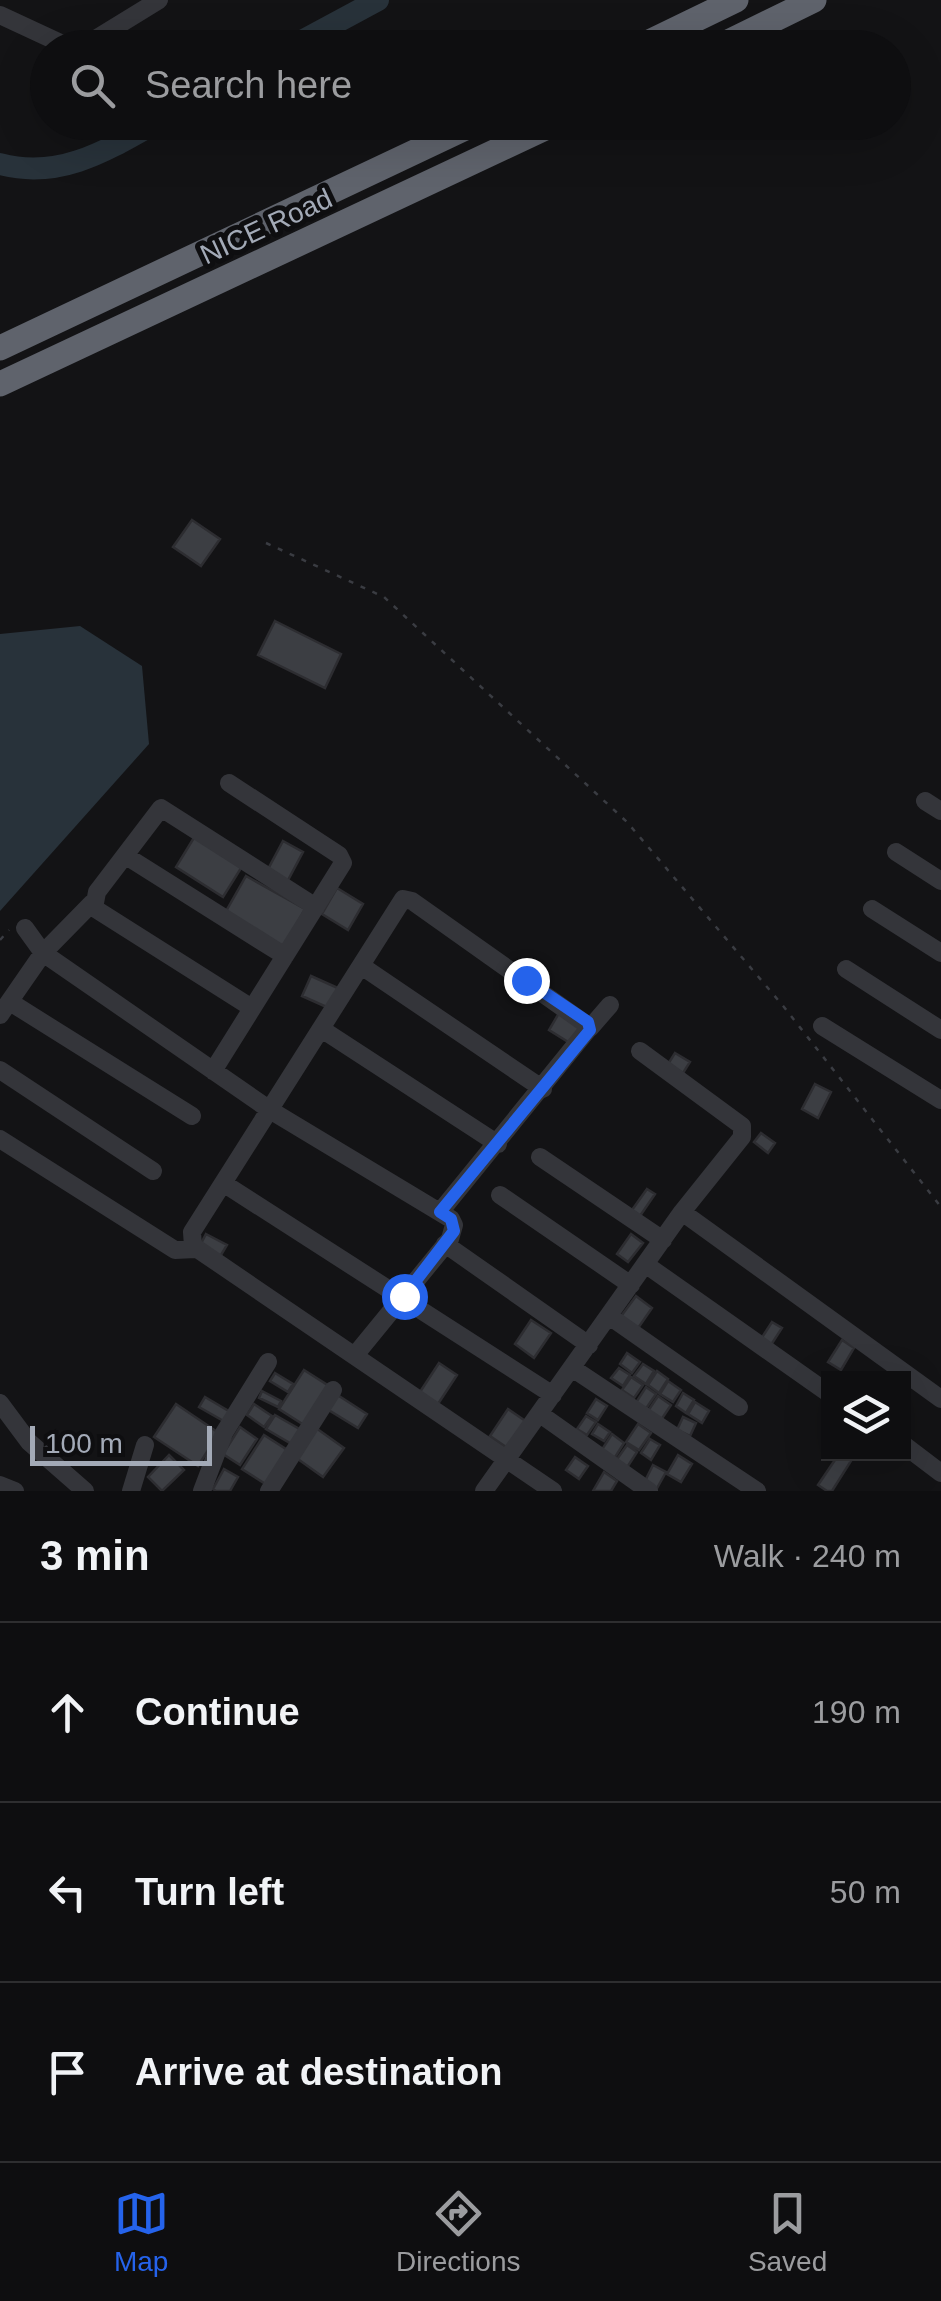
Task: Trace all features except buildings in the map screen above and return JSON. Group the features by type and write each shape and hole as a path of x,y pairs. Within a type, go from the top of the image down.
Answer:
{"highway":[{"path":"674,30 736,0"},
{"path":"753,30 814,0"},
{"name":"NICE Road","path":"0,348 440,140"},
{"name":"NICE Road","path":"0,384 520,140"}],"street":[{"path":"110,30 158,0"},
{"path":"0,15 33,30"},
{"path":"212,1072 342,868 342,859 229,783"},
{"path":"192,1116 5,1008 42,954 92,903 161,808 316,907"},
{"path":"896,852 941,882"},
{"path":"126,856 285,956"},
{"path":"195,1249 192,1232 323,1030 399,900 406,899 588,1022 590,1028"},
{"path":"92,903 252,1008"},
{"path":"872,909 941,953"},
{"path":"25,928 42,954 212,1072 440,1212 454,1225 445,1244 356,1354"},
{"path":"362,966 543,1089"},
{"path":"846,969 941,1030"},
{"path":"440,1212 610,1005"},
{"path":"822,1026 941,1100"},
{"path":"323,1030 498,1144"},
{"path":"484,1491 682,1212 740,1144 743,1132 640,1051"},
{"path":"0,1070 153,1170"},
{"path":"0,1139 175,1250 195,1249 356,1354 553,1491"},
{"path":"540,1157 662,1240"},
{"path":"224,1183 553,1395"},
{"path":"500,1195 631,1285"},
{"path":"682,1212 941,1398"},
{"path":"445,1244 589,1345"},
{"path":"646,1264 821,1388"},
{"path":"608,1316 739,1407"},
{"path":"202,1491 224,1434 268,1362"},
{"path":"572,1368 756,1491"},
{"path":"269,1491 333,1390"},
{"path":"0,1402 34,1448 85,1491"},
{"path":"540,1414 648,1491"},
{"path":"131,1491 145,1444"},
{"path":"911,1450 941,1473"},
{"path":"0,1484 15,1491"}],"path":[{"path":"266,543 384,597 626,822 784,1008 941,1207"}],"shaded area":[{"path":"80,626 142,666 149,744 0,911 0,634"}],"waterway":[{"path":"322,30 378,0"},
{"path":"0,164 22,168 62,165 123,140"}],"route":[{"path":"404,1296 454,1231 451,1219 440,1212 590,1030 588,1022 526,980"}]}
